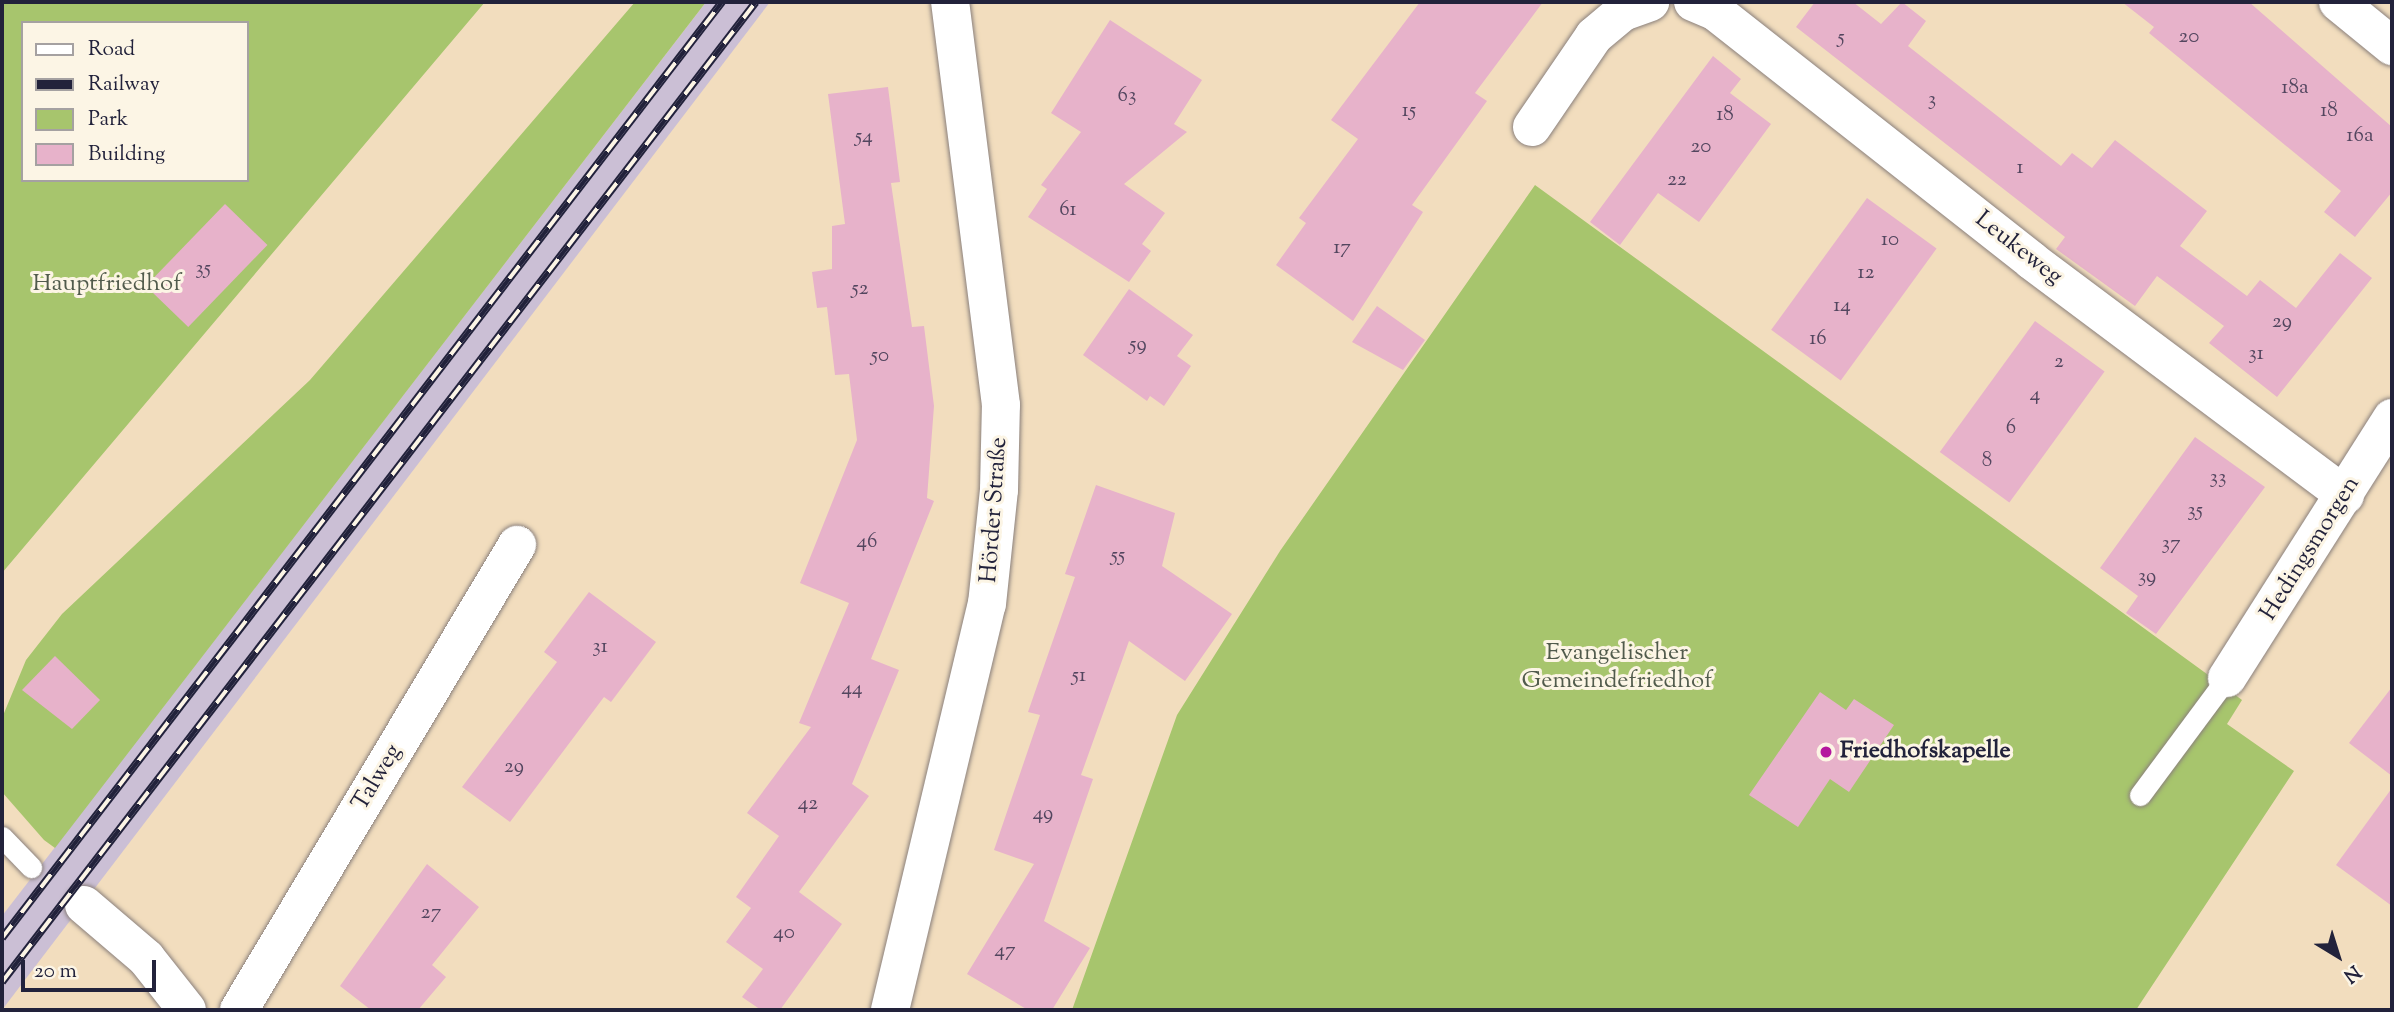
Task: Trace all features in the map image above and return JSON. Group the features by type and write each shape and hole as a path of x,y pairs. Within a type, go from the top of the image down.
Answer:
{"street":[{"name":"Hörder Straße","path":"890,1010 988,604 999,490 1001,405 950,2"},
{"path":"1532,127 1594,36 1623,12 1650,2"},
{"name":"Leukeweg","path":"1693,2 1717,12 2032,261 2344,495"},
{"path":"2338,2 2392,46"},
{"name":"Hedingsmorgen","path":"2227,678 2392,418"},
{"name":"Talweg","path":"239,1010 517,545"},
{"path":"84,905 146,958 187,1010"}],"lane":[{"path":"2140,795 2227,678"},
{"path":"2,837 32,867"}],"shaded area":[{"path":"706,2 770,2 2,1010 2,916"}],"green space":[{"name":"Hauptfriedhof","path":"2,2 485,2 2,573"},
{"path":"635,2 706,2 55,848 44,840 2,792 2,718 26,660 62,614 310,380"},
{"name":"Evangelischer Gemeindefriedhof","path":"1535,185 2242,700 2227,724 2294,771 2136,1010 1072,1010 1177,715 1280,551"}],"building":[{"path":"1420,2 1543,2 1475,93 1487,101 1412,205 1423,212 1353,321 1276,265 1306,223 1299,218 1358,139 1331,120"},
{"path":"1815,2 1853,2 1881,24 1902,2 1926,21 1908,46 2061,166 2072,153 2092,168 2115,140 2207,211 2180,246 2247,296 2260,280 2296,308 2340,253 2372,278 2277,397 2209,343 2224,326 2157,276 2135,306 2056,249 2065,237 1796,27"},
{"path":"2122,2 2249,2 2392,127 2392,192 2355,237 2324,212 2341,191 2149,33 2154,27"},
{"path":"1110,20 1202,80 1174,124 1187,132 1124,184 1165,213 1142,244 1151,251 1129,282 1028,217 1047,189 1041,185 1081,132 1051,113"},
{"path":"1713,56 1741,79 1730,93 1771,124 1699,222 1658,193 1620,245 1590,222"},
{"path":"888,87 900,182 891,183 912,327 924,326 934,406 927,498 934,501 871,659 899,670 852,784 869,796 799,892 842,924 780,1010 761,1010 742,997 763,969 726,942 751,908 736,897 779,836 747,813 811,727 799,723 849,603 800,583 857,440 849,374 835,375 827,307 817,308 812,272 832,269 832,226 845,224 828,94"},
{"path":"1867,198 1937,249 1841,380 1771,330"},
{"path":"225,204 267,245 188,327 146,286"},
{"path":"1129,289 1193,335 1177,356 1191,366 1164,406 1150,396 1147,401 1083,355"},
{"path":"1377,306 1425,340 1403,370 1352,342"},
{"path":"2035,321 2105,372 2009,503 1940,452"},
{"path":"2195,437 2265,487 2156,634 2126,613 2138,596 2100,568"},
{"path":"1096,485 1175,513 1162,566 1232,614 1185,681 1129,641 1081,775 1093,779 1044,921 1090,948 1052,1010 1028,1010 967,974 1034,864 994,850 1040,715 1028,712 1075,577 1065,574"},
{"path":"589,592 656,642 611,702 604,697 510,822 462,787 557,662 544,652"},
{"path":"55,656 100,700 72,729 22,690"},
{"path":"2392,687 2392,776 2349,743"},
{"name":"Friedhofskapelle","path":"1820,692 1846,710 1854,699 1894,725 1849,792 1830,779 1798,827 1749,795"},
{"path":"2392,788 2392,906 2336,865"},
{"path":"427,864 479,907 432,965 446,977 418,1010 371,1010 340,986"}],"railway":[{"path":"2,938 722,2"},
{"path":"2,982 756,2"}],"place":[{"name":"Friedhofskapelle","path":"1826,752"}]}
